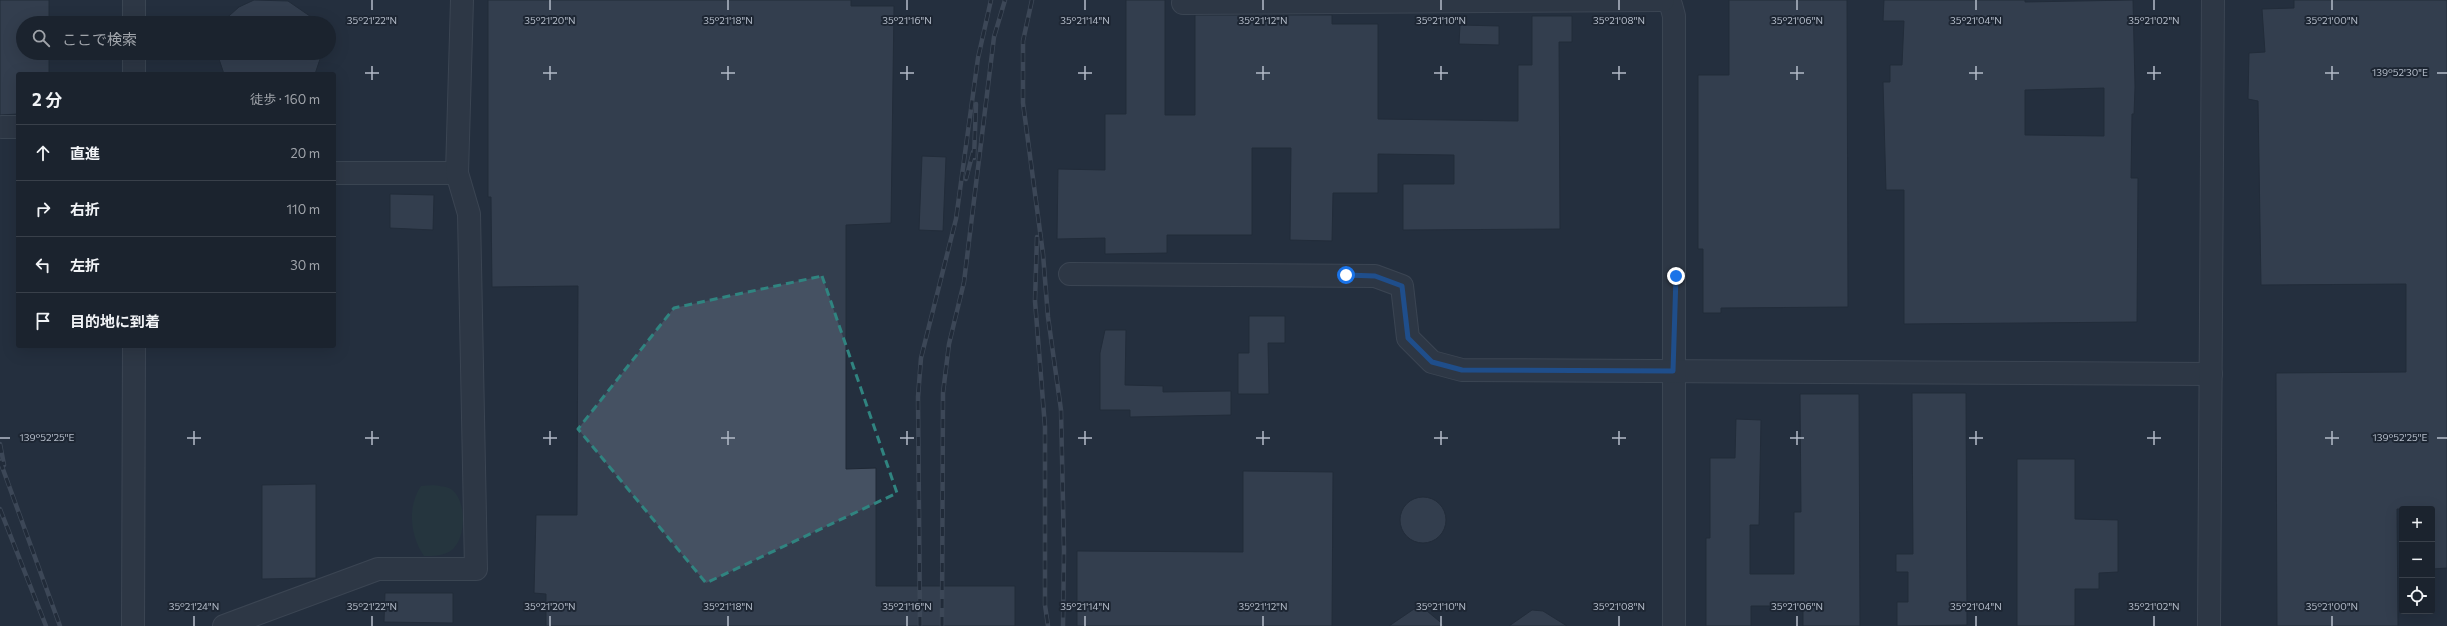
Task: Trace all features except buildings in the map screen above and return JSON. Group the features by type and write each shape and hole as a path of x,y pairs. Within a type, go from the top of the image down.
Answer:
{"lane":[{"path":"134,0 134,16"},
{"path":"224,626 378,569 476,569 469,214 457,173 462,0"},
{"path":"1183,3 1664,0 1671,5 1674,16 1676,276 1673,371 1674,626"},
{"path":"2209,626 2213,0"},
{"path":"134,60 134,72"},
{"path":"336,173 457,173"},
{"path":"1070,274 1375,276 1402,286 1408,338 1432,362 1462,370 2211,374"},
{"path":"133,626 134,348"}],"highlighted area":[{"path":"822,276 897,493 706,583 578,429 674,308"}],"green space":[{"path":"433,485 449,488 455,493 462,508 463,526 458,543 453,549 447,553 439,555 424,556 419,548 413,530 412,512 421,486"}],"railway":[{"path":"920,626 918,397 921,358 956,219 978,58 991,0"},
{"path":"942,626 943,393 949,344 964,282 994,37 1005,0"},
{"path":"1032,0 1023,41 1023,103 1043,254 1048,317 1061,410 1064,550 1063,626"},
{"path":"974,158 976,104"},
{"path":"966,179 973,152"},
{"path":"1037,237 1035,301 1045,427 1045,605 1048,626"},
{"path":"0,444 4,465"},
{"path":"0,461 60,626"},
{"path":"0,509 46,626"}],"route":[{"path":"1346,275 1375,276 1402,286 1408,338 1432,362 1462,370 1673,371 1676,276"}]}
